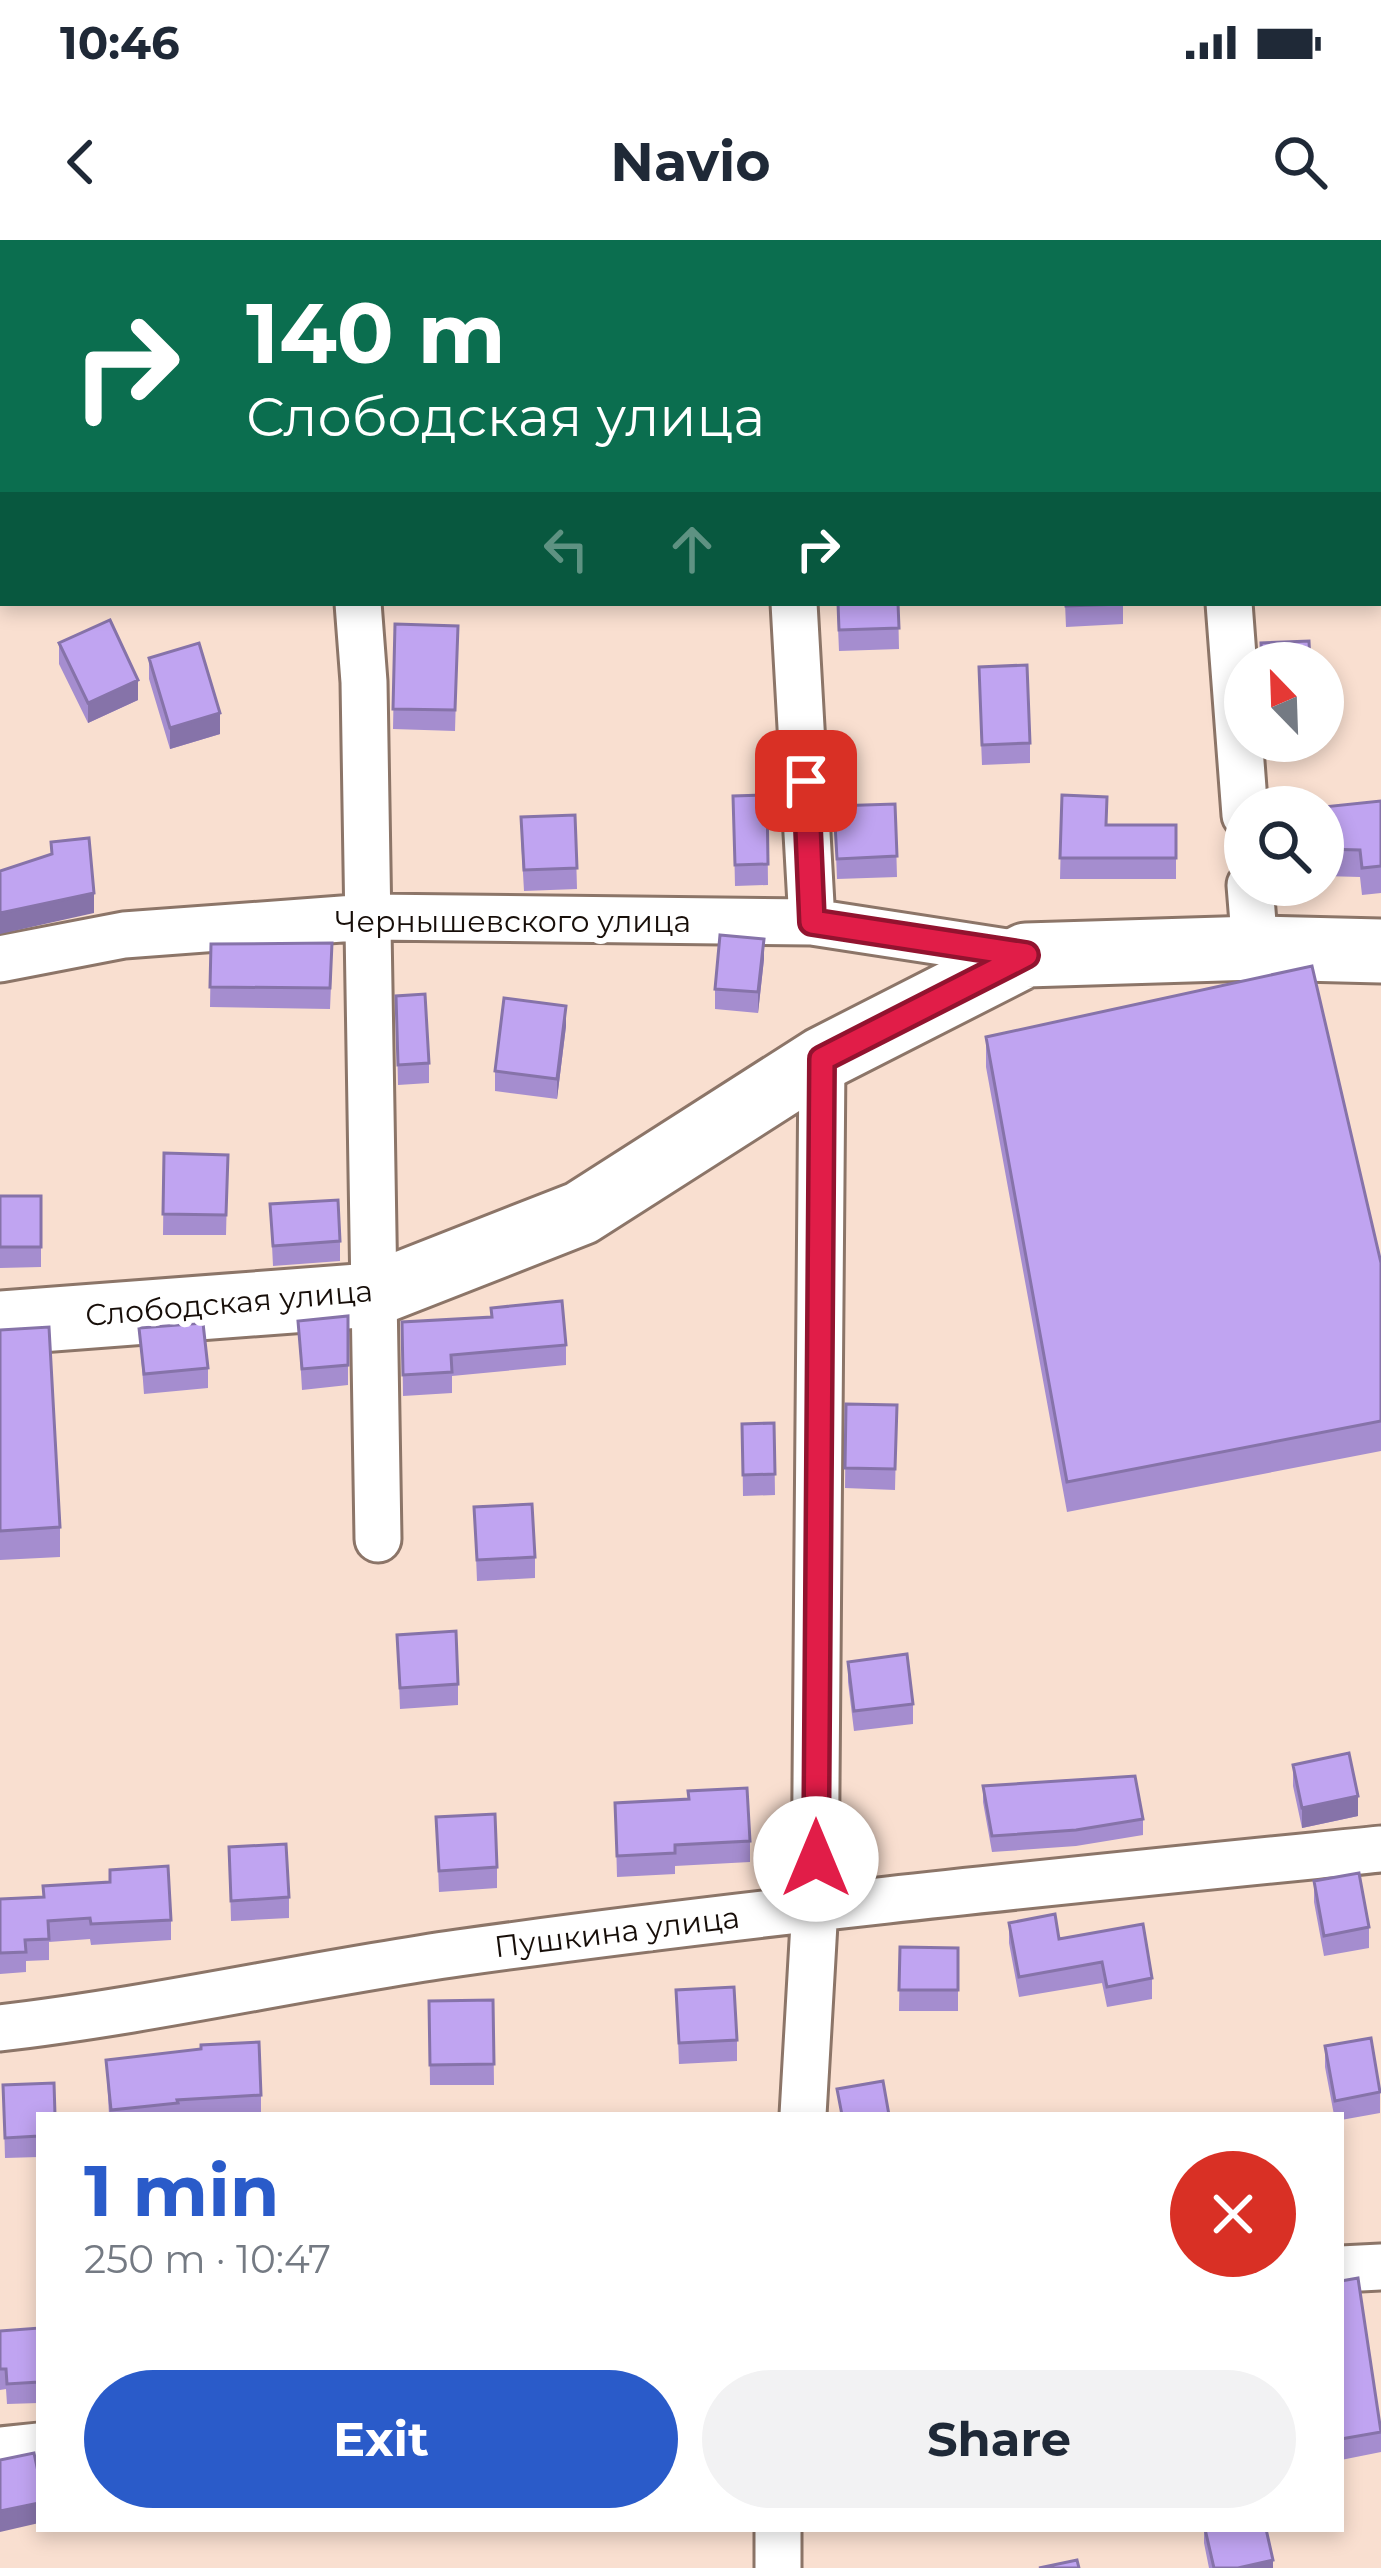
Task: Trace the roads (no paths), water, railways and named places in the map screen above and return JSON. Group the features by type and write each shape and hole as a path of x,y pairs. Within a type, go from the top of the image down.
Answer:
{"street":[{"path":"358,606 369,917 378,1539"},
{"path":"794,606 812,922"},
{"path":"1229,606 1243,786"},
{"path":"1252,906 1255,948"},
{"name":"Чернышевского улица","path":"0,959 124,935 369,917 812,922 1026,955"},
{"name":"Слободская улица","path":"0,1323 372,1295 580,1213 822,1059 1026,955 1255,948 1381,951"},
{"path":"803,2112 815,1906 822,1059"},
{"name":"Пушкина улица","path":"0,2028 97,2016 453,1954 815,1906 1381,1849"},
{"path":"1344,2270 1381,2267"},
{"path":"0,2450 36,2446"},
{"path":"778,2532 778,2568"}]}
